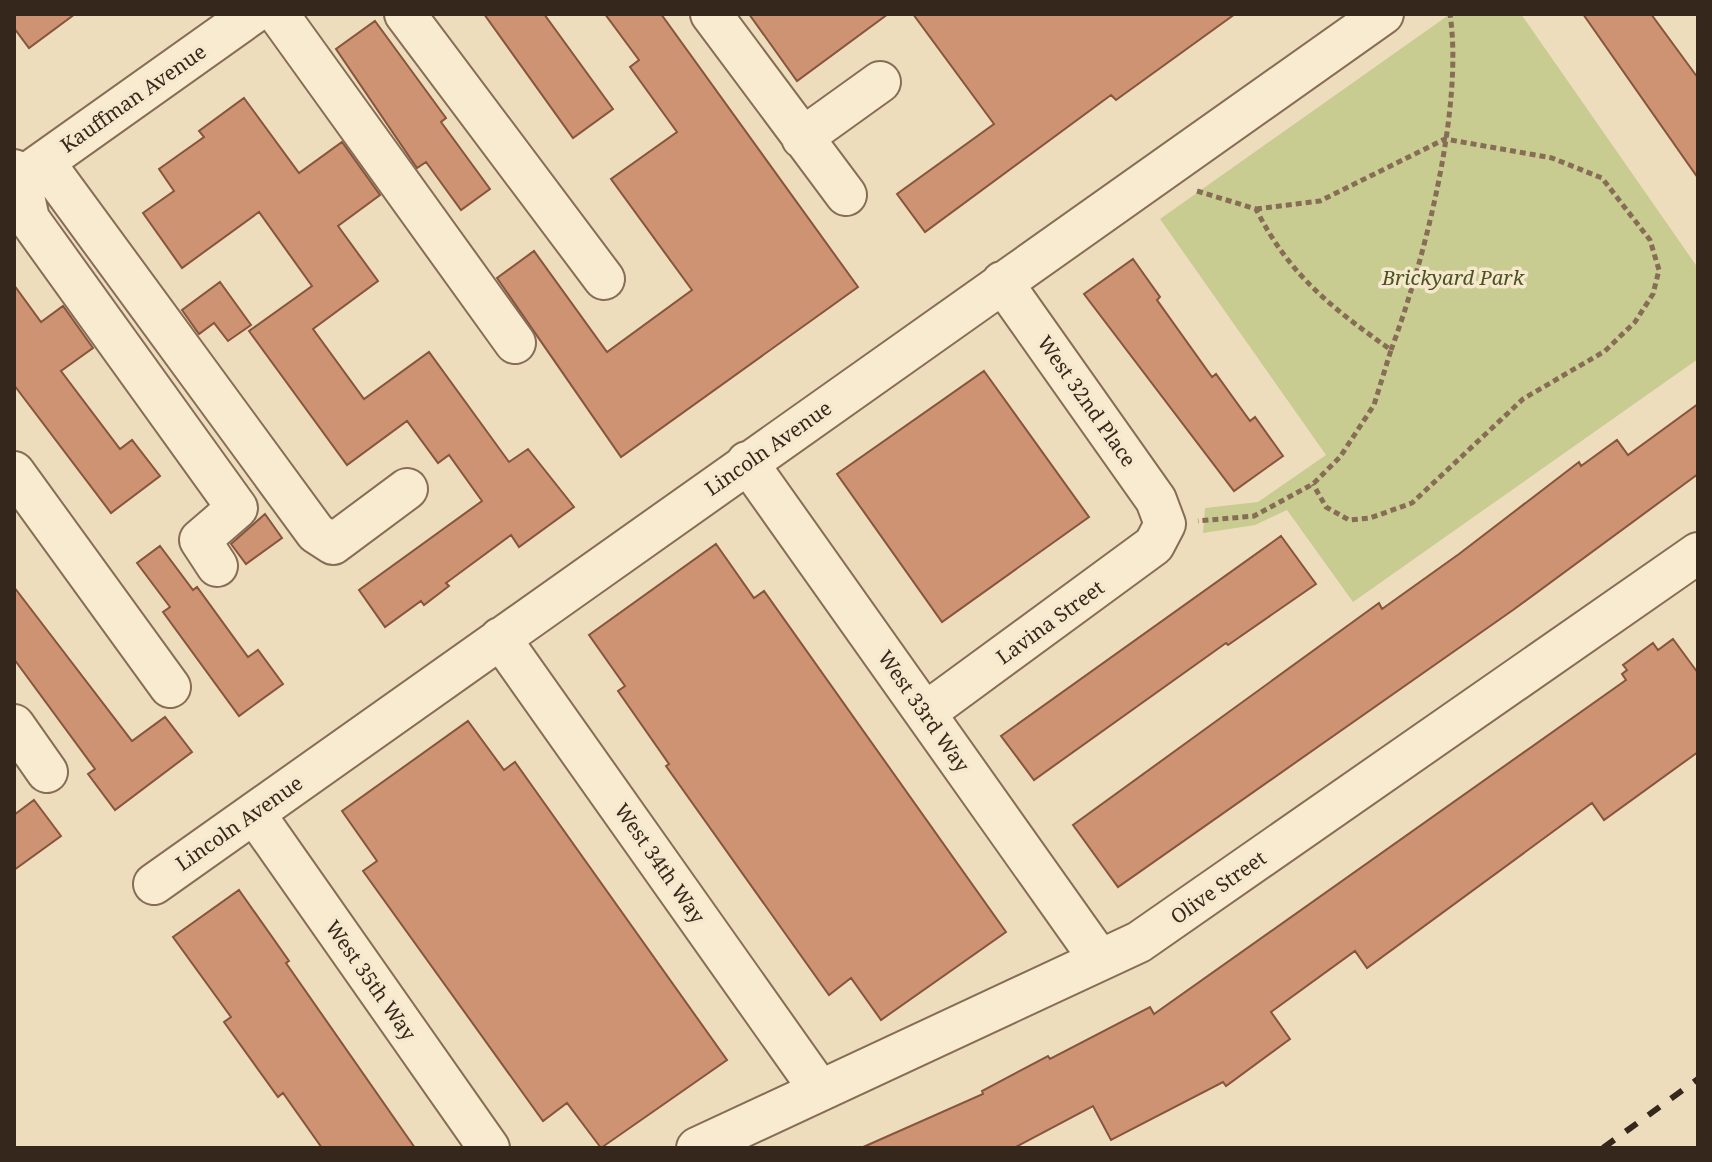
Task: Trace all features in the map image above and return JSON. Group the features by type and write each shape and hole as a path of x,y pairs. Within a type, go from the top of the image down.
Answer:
{"street":[{"name":"Kauffman Avenue","path":"23,173 252,14"},
{"path":"278,14 515,343"},
{"path":"405,14 604,279"},
{"path":"711,14 846,195"},
{"name":"Lincoln Avenue","path":"154,884 1383,14"},
{"path":"802,138 880,82"},
{"path":"23,173 316,533 333,544 407,489"},
{"path":"23,173 29,219 237,508 200,540 217,566"},
{"name":"West 32nd Place","path":"1002,282 1156,500 1165,524"},
{"name":"West 33rd Way","path":"747,462 1100,960"},
{"path":"14,472 170,687"},
{"name":"Lavina Street","path":"925,713 1154,545 1165,524"},
{"name":"Olive Street","path":"697,1148 1139,942 1695,561"},
{"name":"West 34th Way","path":"500,638 819,1089"},
{"path":"14,725 47,772"},
{"name":"West 35th Way","path":"254,813 489,1148"}],"path":[{"path":"1165,524 1254,516 1313,484 1340,457 1374,405 1407,307 1438,185 1450,80 1450,14"},
{"path":"1171,163 1190,187 1211,197 1256,209 1320,201 1445,139 1552,158 1602,178 1650,240 1659,270 1653,294 1635,322 1605,351 1523,399 1412,503 1370,518 1349,520 1326,507 1313,484"},
{"path":"1256,209 1274,244 1312,290 1391,350"}],"green space":[{"name":"Brickyard Park","path":"1450,14 1521,14 1698,268 1698,359 1353,602 1287,510 1255,525 1203,533 1205,508 1258,502 1326,455 1160,219"}],"building":[{"path":"14,14 75,14 29,48 14,28"},
{"path":"484,14 544,14 613,109 573,138"},
{"path":"605,14 661,14 858,287 621,457 497,278 534,251 607,352 692,290 611,179 677,132 630,67 639,60"},
{"path":"749,14 888,14 797,81"},
{"path":"913,14 1235,14 1116,100 1111,95 925,232 897,194 994,124"},
{"path":"1583,14 1651,14 1698,78 1698,178"},
{"path":"375,21 446,118 441,122 490,189 461,210 426,162 417,168 336,49"},
{"path":"244,98 299,173 342,142 380,195 338,226 378,281 313,329 364,399 429,352 509,462 528,449 574,507 519,547 511,535 446,583 449,586 424,605 421,601 385,627 359,590 482,501 449,455 438,463 407,421 347,465 249,331 312,286 259,212 182,268 143,213 174,191 159,169 204,137 199,131"},
{"path":"1133,259 1160,297 1157,300 1212,377 1216,374 1250,421 1255,417 1283,456 1234,491 1084,294"},
{"path":"220,282 251,325 228,341 214,323 199,334 182,310"},
{"path":"14,285 41,322 63,306 93,348 61,371 120,449 132,440 160,476 111,513 14,385"},
{"path":"984,371 1089,517 942,622 837,474"},
{"path":"1698,404 1698,474 1513,610 1118,887 1073,825 1379,603 1382,609 1459,554 1579,462 1581,466 1617,440 1628,455"},
{"path":"265,514 282,538 246,564 231,544"},
{"path":"1281,536 1316,584 1228,645 1226,643 1034,780 1001,736"},
{"path":"716,544 754,598 764,591 1006,932 881,1020 851,978 829,995 666,766 669,764 618,691 625,686 589,635"},
{"path":"160,546 193,590 197,587 248,657 258,650 283,684 239,716 163,612 170,607 137,563"},
{"path":"14,587 132,741 165,717 192,752 115,810 88,774 95,769 14,659"},
{"path":"1673,639 1698,673 1698,752 1604,820 1592,803 1367,968 1355,951 1271,1012 1290,1039 1226,1086 1223,1082 1111,1140 1093,1106 1014,1148 861,1148 983,1094 982,1091 1048,1056 1050,1059 1150,1007 1154,1014 1626,680 1622,674 1627,670 1623,665 1653,643 1658,650"},
{"path":"468,721 504,770 515,762 727,1060 601,1148 567,1103 543,1121 363,871 377,861 342,811"},
{"path":"34,800 61,836 14,870 14,815"},
{"path":"239,890 415,1148 322,1148 283,1093 278,1097 224,1022 231,1017 173,937"}],"railway":[{"path":"1603,1148 1698,1079"}]}
